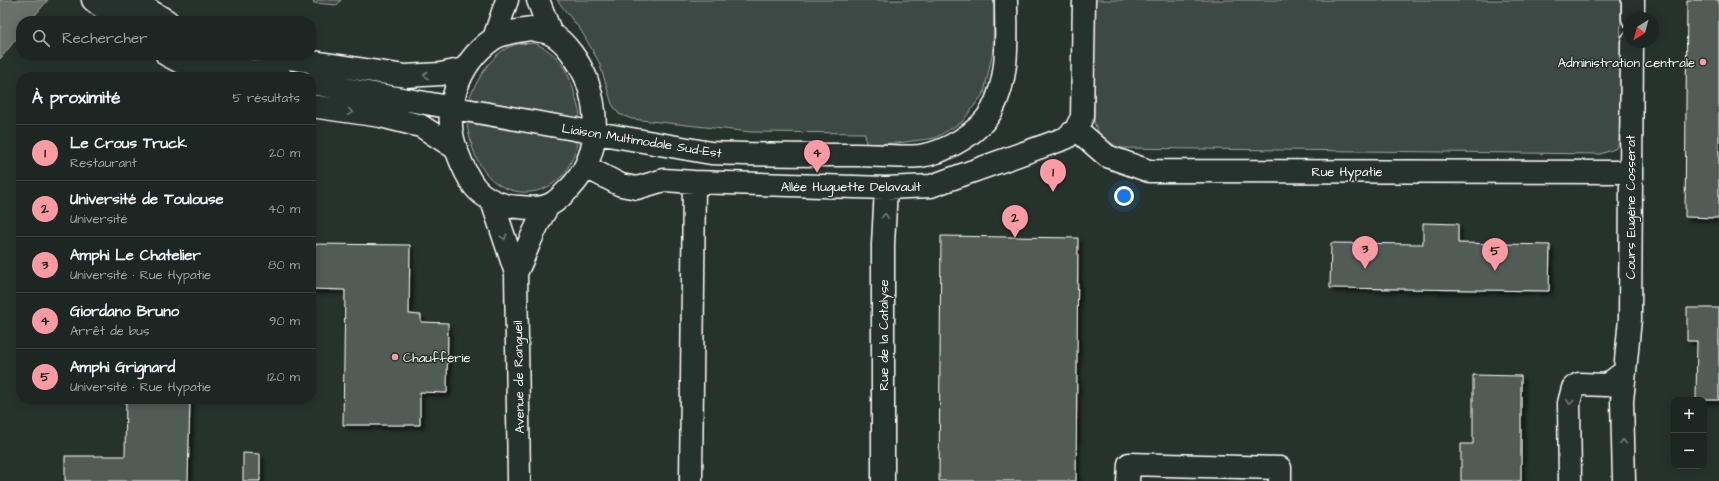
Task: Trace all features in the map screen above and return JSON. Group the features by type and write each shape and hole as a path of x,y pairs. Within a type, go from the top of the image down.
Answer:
{"street":[{"path":"132,0 159,16"},
{"path":"494,38 508,0"},
{"path":"538,0 551,34 570,51 584,72 593,98 595,133 586,167"},
{"name":"Liaison Multimodale Sud-Est","path":"316,83 711,153 753,155 921,156 952,146 974,131 991,111 1000,91 1005,72 1006,0"},
{"path":"1076,129 1082,117 1084,0"},
{"path":"1633,0 1633,12"},
{"path":"102,1 116,16"},
{"path":"102,1 132,16"},
{"path":"549,205 531,208 511,207 492,201 475,187 455,148 451,107 454,94 464,69 475,54 494,38 511,32 531,29 551,34"},
{"name":"Cours Eugène Cosserat","path":"1624,481 1622,401 1630,319 1632,48"},
{"path":"177,60 199,72"},
{"path":"212,60 258,72"},
{"path":"216,60 227,65"},
{"path":"301,60 405,76 441,74 464,69"},
{"path":"316,107 381,116 421,126 455,148"},
{"name":"Rue Hypatie","path":"1076,129 1108,156 1149,170 1630,172"},
{"name":"Allée Huguette Delavault","path":"586,167 621,185 637,188 664,180 886,188 931,186 1066,138 1076,129"},
{"name":"Avenue de Rangueil","path":"516,273 528,249 538,221 549,205 575,182 586,167"},
{"path":"691,481 694,182"},
{"name":"Rue de la Catalyse","path":"884,481 883,244 886,188"},
{"name":"Avenue de Rangueil","path":"492,201 516,273 519,481"},
{"path":"1570,481 1569,403 1573,388 1579,384 1607,385 1625,371"},
{"path":"1128,481 1128,464 1280,468 1280,481"}],"shaded area":[{"path":"0,0 48,0 34,16 16,16 16,39 0,59"},
{"path":"313,0 341,0 337,5 314,3"},
{"path":"557,0 994,0 993,51 984,93 962,122 935,138 898,143 866,144 865,133 751,132 632,119 619,114 612,104 599,62 582,32"},
{"path":"1095,0 1621,0 1619,143 1615,149 1600,154 1119,148 1100,137 1094,122"},
{"path":"534,43 554,56 567,72 580,115 578,118 472,99 470,96 488,64 501,51 518,44"},
{"path":"469,122 575,141 577,144 567,169 561,177 552,184 532,192 510,190 501,186 484,171 475,155 471,143 467,125"}],"building":[{"name":"Administration centrale","path":"1687,0 1719,0 1719,218 1685,217"},
{"path":"1423,223 1458,224 1458,243 1550,245 1549,291 1330,288 1331,243 1423,244"},
{"path":"941,236 1078,238 1076,481 939,481"},
{"name":"Chaufferie","path":"316,244 410,245 409,314 421,315 421,322 448,323 447,393 420,392 420,425 343,425 345,290 316,289"},
{"path":"1687,308 1719,308 1719,400 1707,400 1707,397 1696,397 1697,341 1687,341"},
{"path":"1473,375 1521,376 1521,481 1461,481 1461,444 1473,444"},
{"path":"126,404 190,404 188,481 65,481 65,456 125,456"},
{"path":"243,453 260,454 260,481 243,481"}],"place":[{"name":"Administration centrale","path":"1703,62"},
{"name":"Giordano Bruno","path":"817,173"},
{"name":"Le Crous Truck","path":"1053,192"},
{"name":"Université de Toulouse","path":"1015,238"},
{"name":"Amphi Le Chatelier","path":"1365,269"},
{"name":"Amphi Grignard","path":"1495,271"},
{"name":"Chaufferie","path":"395,357"}]}
